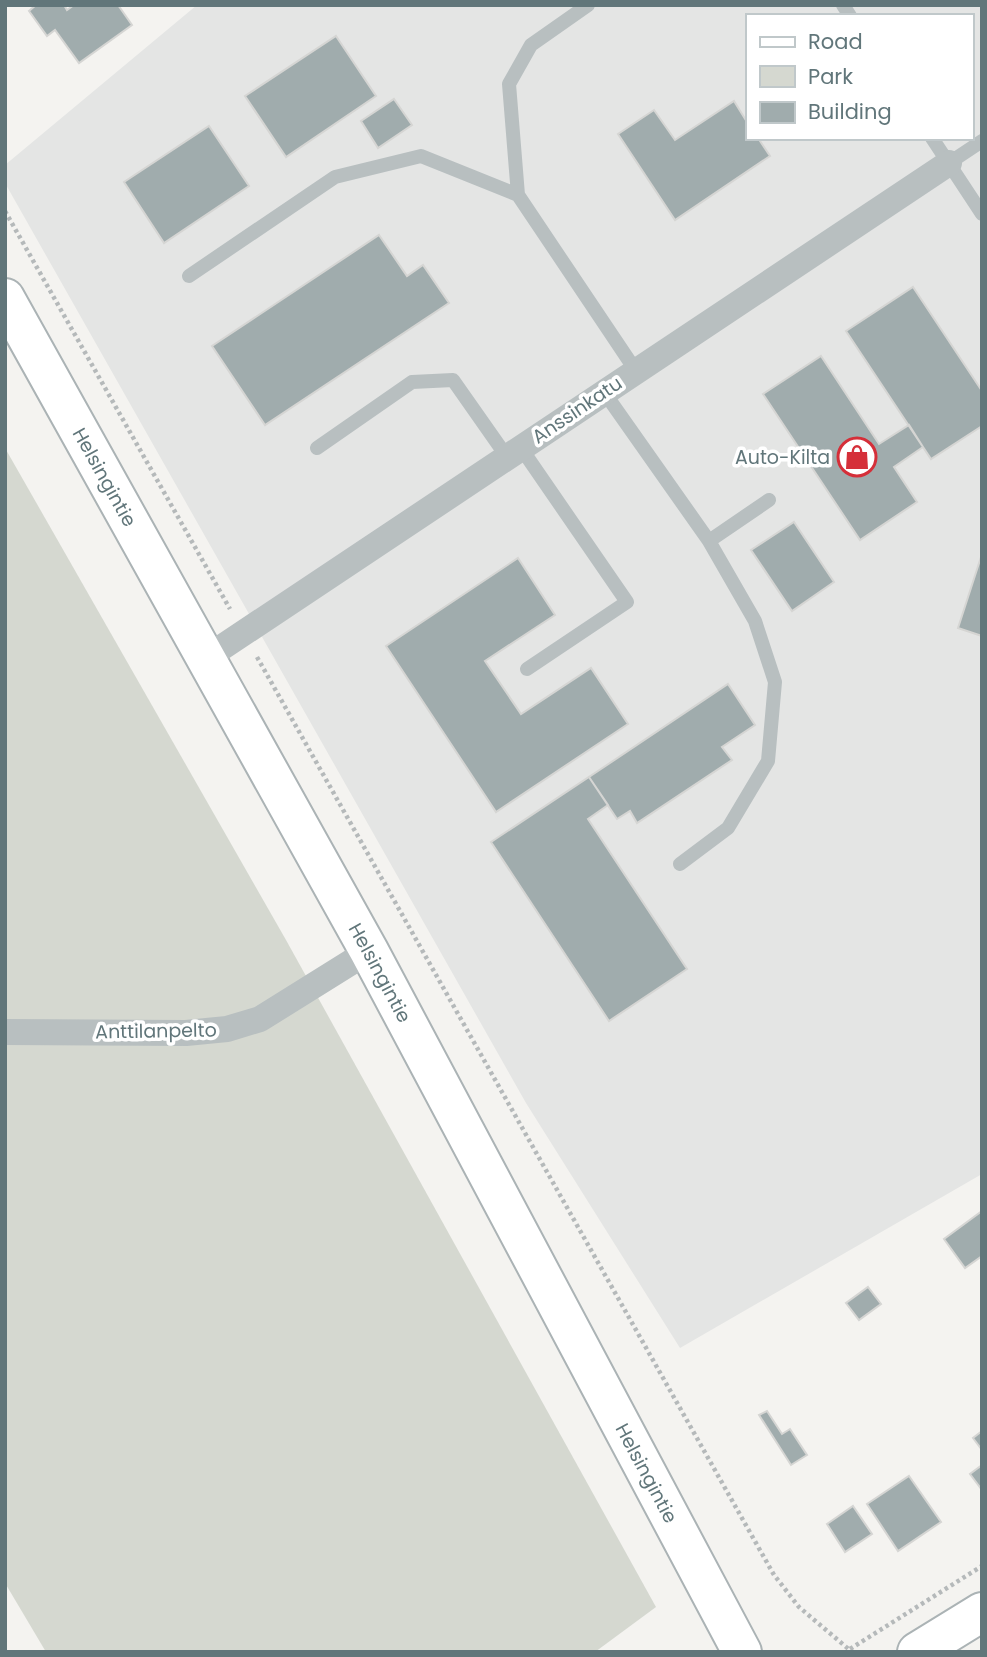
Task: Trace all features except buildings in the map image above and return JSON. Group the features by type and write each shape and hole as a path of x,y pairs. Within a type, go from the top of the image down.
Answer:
{"main road":[{"name":"Helsingintie","path":"5,298 369,951 742,1652"},
{"path":"917,1652 982,1612"}],"street":[{"name":"Anssinkatu","path":"206,658 948,163"},
{"name":"Anttilanpelto","path":"5,1032 186,1033 227,1029 260,1019 369,951"}],"lane":[{"path":"588,5 531,45 509,84 517,195 636,371"},
{"path":"933,140 982,214"},
{"path":"948,163 982,141"},
{"path":"189,276 335,177 421,156 517,195"},
{"path":"317,449 412,382 453,380 514,453 627,602 527,669"},
{"path":"604,393 709,541 755,621 775,682 768,761 728,828 680,864"},
{"path":"709,541 769,500"}],"path":[{"path":"5,211 774,1575 799,1606 851,1650 982,1566"}],"shaded area":[{"path":"197,5 982,5 982,1174 680,1348 526,1103 5,183 5,165"}],"green space":[{"path":"5,448 286,940 656,1607 595,1652 46,1652 5,1583"}],"place":[{"name":"Auto-Kilta","path":"857,457"}]}
